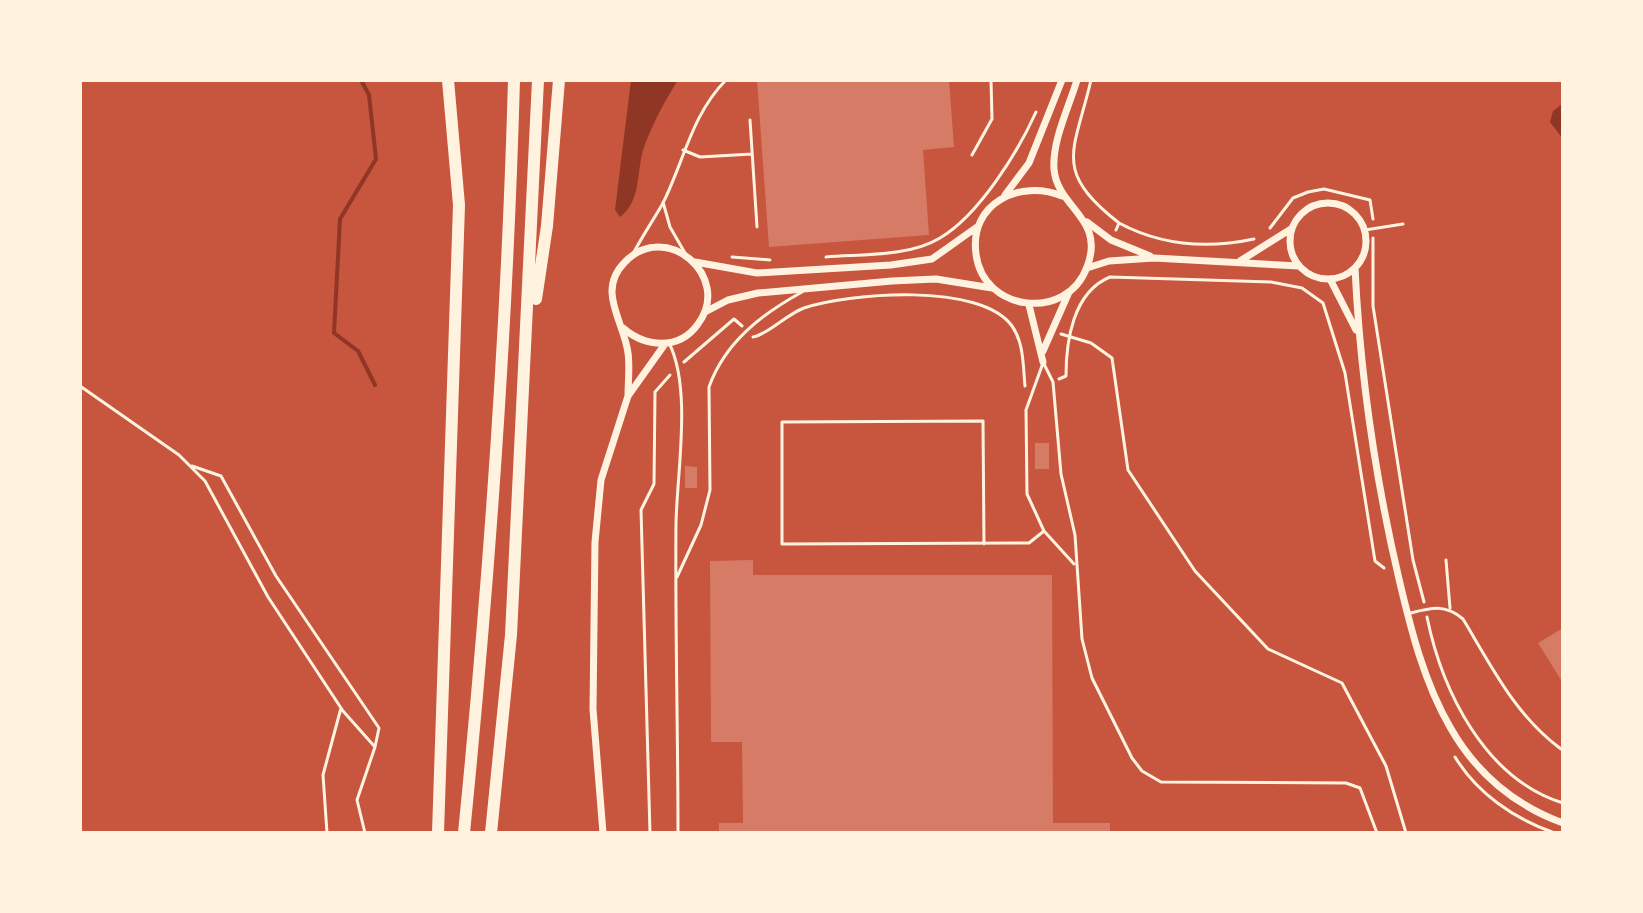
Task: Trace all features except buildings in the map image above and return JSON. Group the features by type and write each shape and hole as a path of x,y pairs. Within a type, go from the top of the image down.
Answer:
{"highway":[{"path":"438,833 459,205 448,80"},
{"path":"464,833 484,634 503,368 514,80"},
{"path":"491,833 511,635 538,80"},
{"path":"526,366 547,226 559,80"}],"street":[{"path":"992,288 978,266 975,240 978,227 984,214 1004,196 1029,163 1062,80"},
{"path":"1077,80 1054,159 1062,196 1085,221 1111,240 1154,258"},
{"path":"1004,196 1033,188 1062,196"},
{"path":"1087,268 1109,261 1154,258 1299,266 1319,278 1330,279 1355,268 1363,256 1365,230 1351,210 1329,202 1306,209 1292,228 1238,262"},
{"path":"1043,351 1069,292 1087,268 1091,252 1085,221"},
{"path":"695,262 757,273 932,259 978,227"},
{"path":"1292,228 1290,248 1299,266"},
{"path":"603,833 593,709 595,542 601,480 628,396 629,355 623,328 612,303 611,290 622,265 632,255 658,246 686,254 695,262 707,286 705,312 697,326 667,343 628,396"},
{"path":"1355,268 1358,335 1382,504 1407,614 1434,697 1469,755 1486,775 1521,805 1563,823"},
{"path":"1330,279 1358,335"},
{"path":"705,312 728,300 892,281 952,282 992,288 1015,302 1029,305 1057,300 1069,292"},
{"path":"1029,305 1043,351 1043,362"},
{"path":"623,328 642,341 667,343"}],"lane":[{"path":"632,255 663,202 683,150 712,94 726,80"},
{"path":"972,155 992,119 991,80"},
{"path":"750,120 757,227"},
{"path":"683,150 700,157 752,154"},
{"path":"663,202 670,227 686,254"},
{"path":"1365,230 1403,224"},
{"path":"677,579 701,525 710,490 709,387 714,374 746,331 767,311 809,289"},
{"path":"667,343 679,366 678,833"},
{"path":"1043,362 1053,382 1061,474 1075,535 1074,564 1082,639 1092,678 1142,771 1161,782 1184,784 1346,783 1360,788 1377,833"},
{"path":"1043,362 1026,410 1027,494 1044,531 1074,564"},
{"path":"984,544 983,421 782,422 782,544 984,544 1029,543 1044,531"},
{"path":"1446,560 1450,609"},
{"path":"1407,614 1438,607 1450,609 1463,619 1518,711 1535,730 1561,749"}],"path":[{"path":"1091,80 1072,151 1073,168 1077,183 1119,223 1111,240"},
{"path":"818,257 881,253 940,239 1001,173 1022,144 1041,101"},
{"path":"730,269 732,255 771,260"},
{"path":"1109,261 1110,277"},
{"path":"1053,382 1066,376 1070,335 1086,298 1096,285 1110,277 1271,282 1302,288 1323,303 1345,373 1375,561 1384,567"},
{"path":"951,298 952,282"},
{"path":"728,300 734,319 754,339 792,312 834,300 909,295 951,298 998,313 1019,338 1026,410"},
{"path":"650,833 641,510 654,484 655,392 679,366 734,319"},
{"path":"1019,338 1038,332"},
{"path":"1052,332 1091,343 1112,358 1128,470 1195,571 1268,649 1342,683 1386,766 1406,833"},
{"path":"80,386 190,466 205,481 268,597 341,708 375,747"},
{"path":"190,466 221,476 276,576 379,728 357,800 365,833"},
{"path":"327,833 323,775 341,708"}],"shaded area":[{"path":"631,80 678,80 647,138 632,203 620,217 615,210"},
{"path":"1561,105 1563,139 1550,122 1553,111"}],"waterway":[{"path":"361,80 369,95 376,159 340,219 334,333 358,351 375,385"}]}
